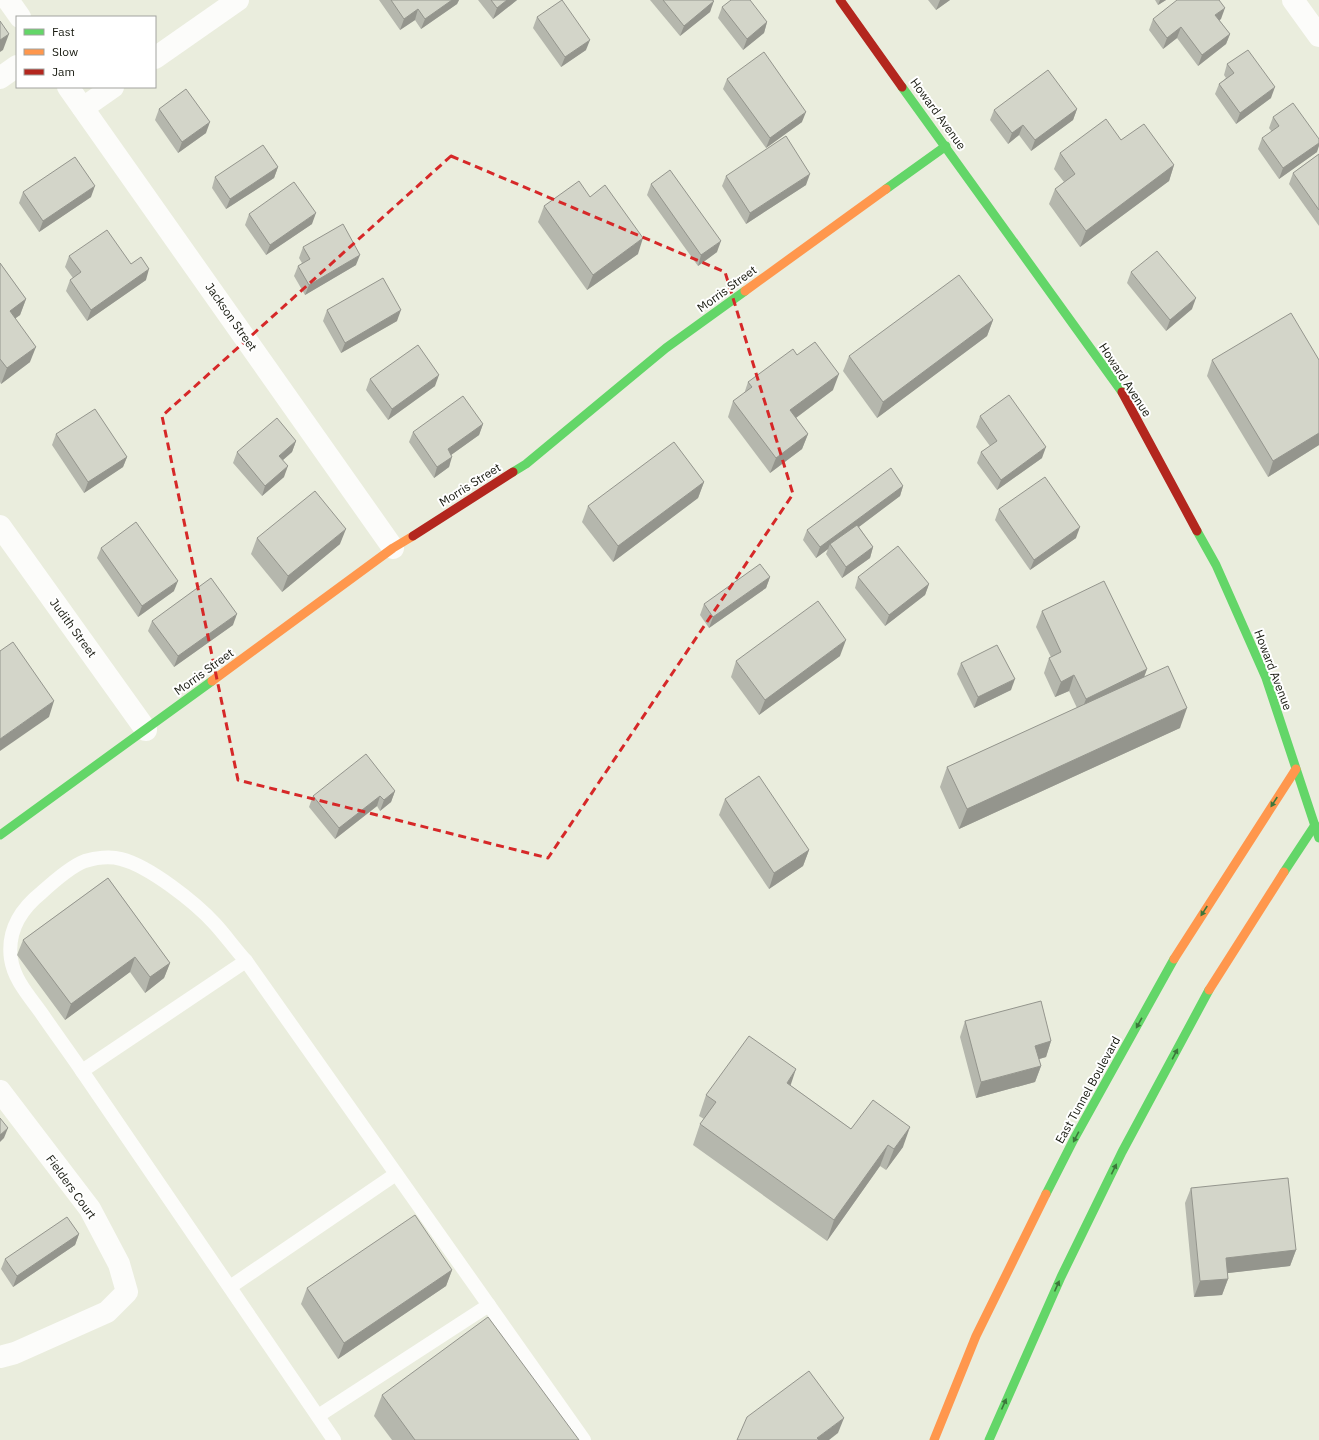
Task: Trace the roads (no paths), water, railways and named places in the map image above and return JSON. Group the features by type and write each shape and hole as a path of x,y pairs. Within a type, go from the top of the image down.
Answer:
{"main road":[{"name":"Howard Avenue","path":"840,0 946,146 1124,397 1216,565 1266,678 1319,838"},
{"name":"Morris Street","path":"0,835 394,548 526,464 666,348 946,146"},
{"name":"East Tunnel Boulevard","path":"934,1440 976,1336 1074,1139 1180,949 1296,769"},
{"path":"989,1440 1061,1278 1126,1146 1214,981 1315,825"}],"street":[{"path":"8,0 19,16"},
{"path":"156,57 238,0"},
{"path":"1293,0 1319,36"},
{"path":"0,78 16,67"},
{"name":"Jackson Street","path":"69,88 394,548"},
{"path":"84,108 112,88"},
{"name":"Judith Street","path":"0,526 146,730"},
{"name":"Fielders Court","path":"0,1091 90,1209 119,1264 127,1292 107,1312 0,1357"}],"lane":[{"path":"334,1440 82,1071 18,980 11,960 10,940 22,913 30,902 60,877 84,861 106,857 120,858 151,872 189,900 214,923 246,962 584,1440"},
{"path":"82,1071 246,962"},
{"path":"230,1287 396,1174"},
{"path":"318,1416 489,1305"}]}
